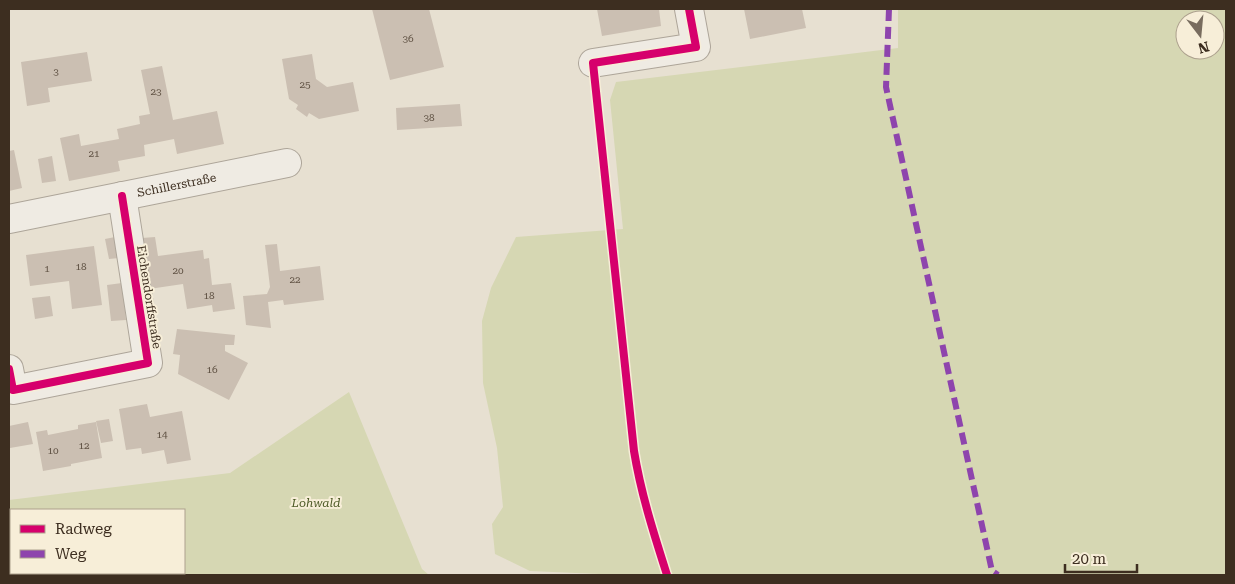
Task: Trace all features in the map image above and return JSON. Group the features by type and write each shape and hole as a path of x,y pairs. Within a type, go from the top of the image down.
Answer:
{"street":[{"path":"593,63 696,47 689,9"},
{"name":"Schillerstraße","path":"9,219 287,163"},
{"name":"Eichendorffstraße","path":"9,369 13,390 148,363 122,196"}],"green space":[{"path":"898,9 1226,9 1226,575 599,575 530,571 495,554 492,524 503,507 497,448 483,383 482,321 491,288 516,237 623,229 610,100 616,82 898,48"},
{"name":"Lohwald","path":"349,392 422,569 429,575 9,575 9,500 230,473"}],"building":[{"path":"372,9 429,9 444,67 390,80"},
{"path":"597,9 659,9 661,26 602,36"},
{"path":"744,9 802,9 806,28 750,39"},
{"path":"87,52 92,81 48,88 50,102 27,106 21,62"},
{"path":"312,54 316,79 327,87 353,82 359,111 319,119 309,113 307,117 296,109 298,105 289,99 282,59"},
{"path":"162,66 173,120 217,111 224,144 177,154 174,139 144,145 145,156 118,161 120,171 69,181 60,138 79,134 81,146 119,139 117,129 140,124 139,116 150,114 141,70"},
{"path":"460,104 462,126 397,130 396,108"},
{"path":"14,150 22,188 9,191 9,151"},
{"path":"52,156 56,181 42,183 38,159"},
{"path":"115,237 119,258 109,259 105,239"},
{"path":"155,237 158,256 203,250 204,259 209,258 212,285 231,283 235,309 213,312 212,305 187,309 183,284 149,289 142,238"},
{"path":"277,244 280,271 320,266 324,300 284,305 283,300 268,302 271,328 246,325 243,296 267,294 270,287 265,245"},
{"path":"94,246 102,305 72,309 69,281 30,286 26,255"},
{"path":"122,283 126,320 111,321 107,285"},
{"path":"50,296 53,316 35,319 32,298"},
{"path":"177,329 235,335 234,345 225,345 225,351 248,363 229,400 178,374 180,355 173,354"},
{"path":"147,404 150,417 182,411 191,460 167,464 164,450 142,454 141,448 126,450 119,409"},
{"path":"109,419 113,441 101,443 96,421"},
{"path":"28,422 33,444 10,448 9,426"},
{"path":"96,422 102,458 43,471 36,432 47,430 48,435 78,429 78,425"}],"marked path":[{"path":"889,9 886,87 992,571 998,575"}],"cycle path":[{"path":"667,575 644,498 634,451 593,63 696,47 689,9"},
{"path":"9,369 13,390 148,363 122,196"}]}
